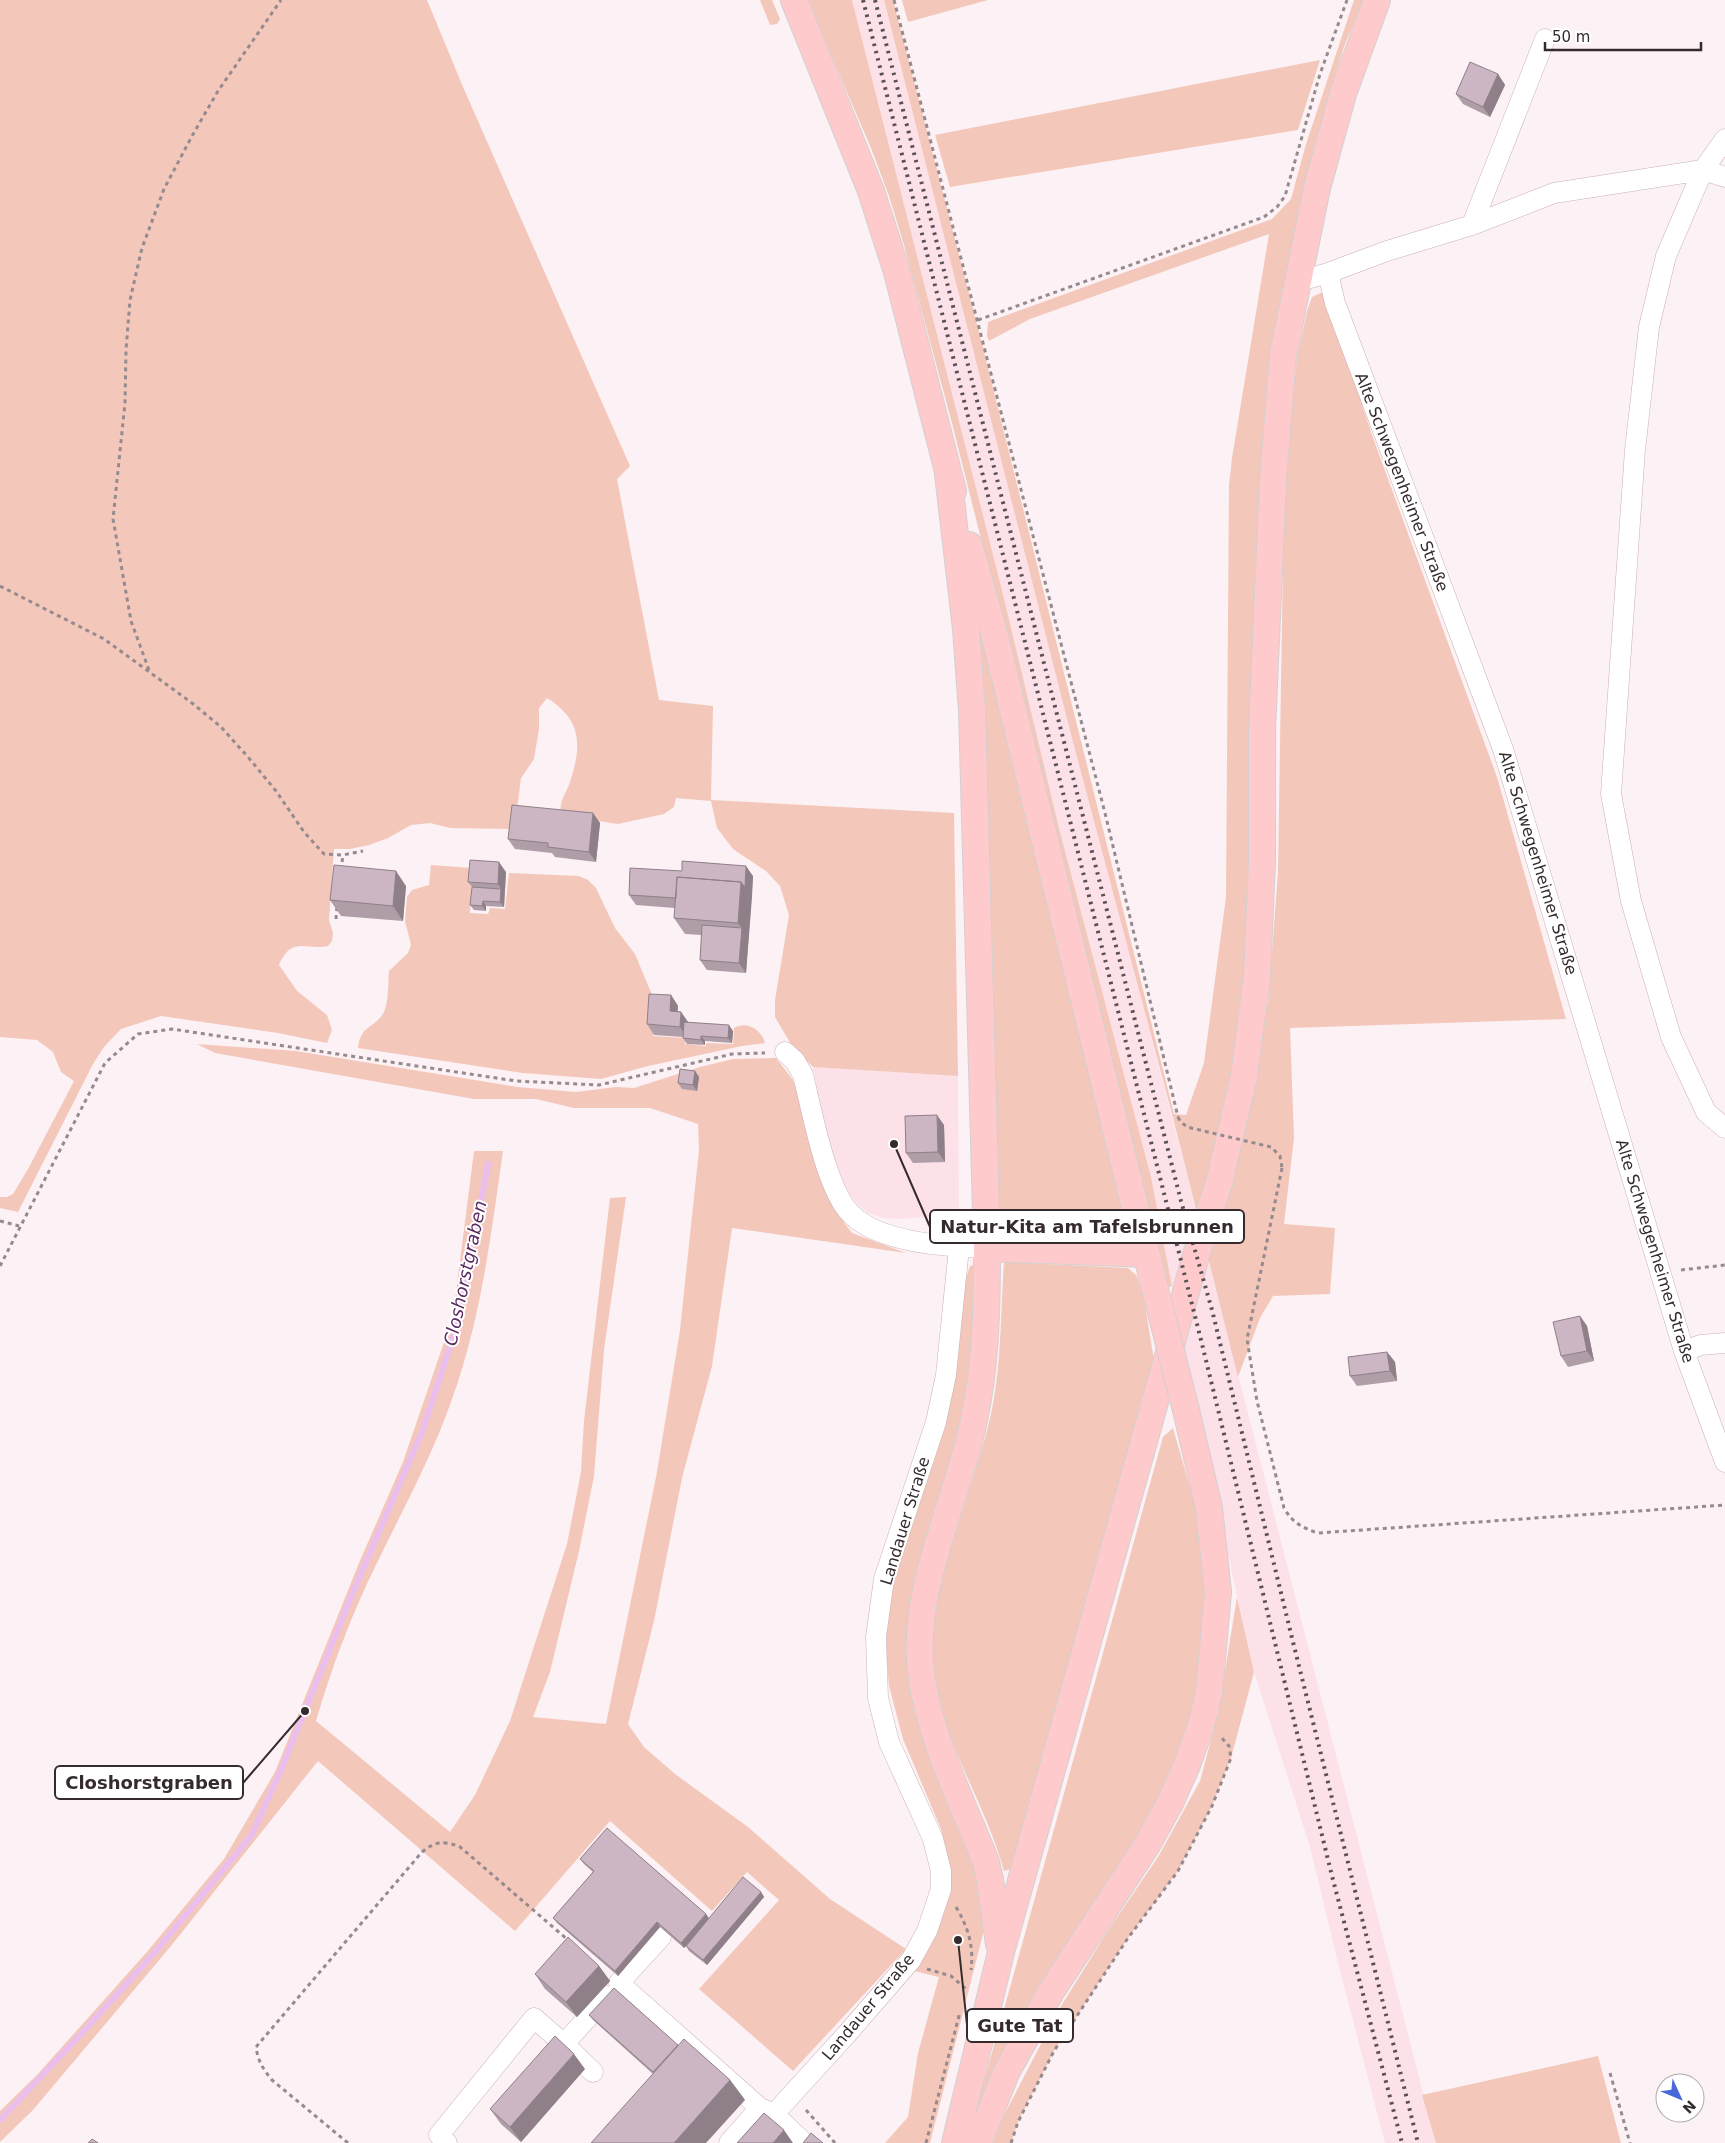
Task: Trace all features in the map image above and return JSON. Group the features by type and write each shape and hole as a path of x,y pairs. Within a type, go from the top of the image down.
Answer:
{"main road":[{"path":"794,0 871,191 897,272 948,474 993,629 1186,1410 1209,1508 1215,1549 1218,1592 1209,1693 1201,1726 1187,1765 1147,1845 1052,1990 1006,2073 978,2143"},
{"path":"955,2143 1001,1952 1199,1247 1219,1183 1244,1076 1257,977 1262,862 1262,731 1273,480 1283,355 1317,188 1343,94 1377,0"},
{"path":"948,474 966,629 972,711 987,1302 982,1369 973,1424 959,1482 927,1588 921,1625 920,1661 925,1694 935,1736 986,1862 1001,1952"},
{"path":"987,1248 1146,1254"}],"lane":[{"path":"1472,225 1546,39"},
{"path":"1725,139 1703,170 1666,256 1649,327 1635,450 1611,794 1631,901 1671,1037 1706,1112 1725,1128"},
{"path":"1297,282 1328,273 1387,251 1472,225 1554,192 1703,170 1725,177"},
{"name":"Alte Schwegenheimer Straße","path":"1328,273 1335,304 1503,749 1684,1351 1725,1462"},
{"path":"785,1052 795,1061 803,1075 829,1175 838,1197 851,1215 869,1228 888,1235 960,1248 987,1248"},
{"name":"Landauer Straße","path":"729,2143 767,2111 793,2093 906,1966 927,1931 941,1889 941,1871 934,1839 889,1742 878,1698 876,1637 884,1579 936,1422 946,1375 960,1248"},
{"path":"1684,1351 1701,1345 1725,1343"},
{"path":"564,2044 661,1937"},
{"path":"619,1983 802,2141 802,2143"},
{"path":"448,2143 439,2135 534,2018 593,2072"}],"path":[{"path":"148,670 131,621 113,519 124,420 130,300 142,248 164,188 218,91 281,0"},
{"path":"894,0 1105,813 1178,1117 1187,1127 1272,1147 1280,1156 1282,1168 1247,1339 1257,1401 1284,1508 1290,1518 1298,1524 1305,1529 1318,1533 1725,1506"},
{"path":"978,320 1264,217 1277,207 1285,196 1320,74 1348,0"},
{"path":"0,586 104,639 148,670 221,727 276,791 304,832 324,854 342,855 363,851"},
{"path":"340,873 342,855"},
{"path":"336,919 338,900"},
{"path":"0,1266 19,1226 105,1063 138,1034 172,1028 516,1081 599,1086 732,1054 785,1052"},
{"path":"687,1073 688,1064"},
{"path":"0,1221 19,1226"},
{"path":"1660,1272 1725,1265"},
{"path":"1011,2143 1018,2122 1054,2051 1123,1946 1178,1871 1212,1806 1231,1758 1229,1746 1219,1736 1201,1726"},
{"path":"348,2143 272,2080 262,2068 257,2057 256,2047 422,1852 432,1844 445,1842 459,1846 539,1917 574,1945"},
{"path":"941,1889 956,1906 965,1922 971,1941 970,1974"},
{"path":"906,1966 939,1971 959,1981 966,1989"},
{"path":"964,1997 968,1981"},
{"path":"926,2143 962,2006"},
{"path":"1610,2073 1630,2143"},
{"path":"793,2093 835,2143"}],"shaded area":[{"path":"0,0 427,0 463,87 630,466 617,479 659,700 713,706 711,800 954,813 958,1076 813,1067 792,1046 775,1017 775,1000 789,915 780,886 766,871 733,849 717,828 711,801 676,798 674,807 664,814 618,824 561,815 562,802 574,769 577,745 576,734 573,724 567,715 559,706 547,698 539,708 539,729 534,759 521,778 517,810 511,829 450,828 430,823 411,825 388,838 369,845 350,849 334,849 329,920 333,933 332,941 328,946 294,947 284,956 279,965 297,991 327,1015 332,1030 327,1043 278,1033 161,1016 121,1029 104,1047 93,1064 18,1212 0,1208 0,1197 7,1197 13,1194 74,1081 61,1072 53,1052 37,1040 0,1037"},
{"path":"760,0 772,0 780,19 777,24 770,25"},
{"path":"807,0 852,0 1002,590 1059,828 1151,1177 1172,1286 1168,1288 952,423 904,245 889,196 871,148"},
{"path":"852,0 884,0 1436,2143 1385,2143 1310,1847 1254,1672 1191,1386 1151,1177 1059,828 1002,590"},
{"path":"884,0 893,0 981,340 1174,1114 1186,1115 1204,1063 1226,897 1229,485 1269,234 1030,319 989,341 987,336 988,322 1272,219 1291,199 1306,144 1354,0 1364,0 1345,44 1326,105 1285,279 1270,370 1252,898 1243,981 1268,1005 1278,872 1284,495 1297,356 1312,297 1325,291 1372,435 1497,777 1566,1019 1290,1028 1294,1138 1284,1224 1335,1228 1330,1294 1273,1296 1260,1318 1238,1377 1172,1114 1073,742"},
{"path":"902,0 988,0 908,22"},
{"path":"1320,60 1298,130 950,187 935,135"},
{"path":"975,631 980,631 1016,768 1129,1234 1124,1243 1006,1235 999,1231"},
{"path":"431,865 472,868 470,913 488,914 490,908 505,909 509,873 579,876 588,880 596,888 615,928 635,954 655,1002 653,1036 686,1038 685,1044 706,1046 706,1043 733,1044 734,1028 744,1025 757,1030 765,1043 648,1066 601,1079 523,1073 358,1048 362,1035 383,1014 387,999 389,971 408,953 411,945 405,921 407,897 412,890 429,885"},
{"path":"197,1044 296,1051 517,1087 576,1092 616,1087 634,1088 700,1067 733,1059 776,1058 793,1080 833,1208 852,1233 906,1253 732,1228 712,1366 682,1478 654,1621 628,1724 644,1747 675,1774 748,1827 830,1899 906,1949 793,2071 699,1989 779,1900 747,1872 712,1911 610,1821 515,1931 318,1761 171,1946 33,2110 0,2142 0,2111 37,2075 146,1953 224,1859 275,1772 359,1563 403,1462 453,1316 474,1151 503,1151 484,1276 471,1338 444,1421 426,1463 358,1604 335,1662 316,1721 450,1832 475,1795 510,1721 567,1544 581,1472 584,1421 610,1198 626,1197 604,1350 594,1476 579,1551 550,1672 533,1717 606,1724 657,1472 680,1330 699,1150 698,1124 650,1108 574,1108 536,1099 474,1099 215,1053"},
{"path":"813,1067 958,1076 959,1215 899,1219 883,1218 868,1213 856,1203 845,1186 834,1158 818,1099"},
{"path":"1004,1262 1128,1268 1137,1276 1144,1299 1155,1366 1015,1868 1004,1871 984,1814 948,1730 932,1672 930,1642 935,1603 991,1413 1000,1349"},
{"path":"976,1265 976,1360 910,1647 980,1871 985,1926 930,2143 885,2143 908,2117 918,2053 939,1977 910,1970 947,1862 941,1829 903,1739 889,1686 886,1651 887,1618 895,1571 964,1284 970,1266"},
{"path":"1173,1428 1202,1529 1208,1635 1186,1749 983,2112 976,2110 1163,1437"},
{"path":"1237,1597 1254,1672 1231,1758 1212,1806 1178,1871 1128,1938 1054,2051 1018,2122 1011,2143 993,2143 1001,2121 1058,2011 1107,1932 1158,1857 1200,1781 1218,1714"},
{"path":"1598,2056 1621,2143 1436,2143 1422,2095"}],"building":[{"path":"1470,62 1498,74 1483,107 1456,94"},
{"path":"512,805 593,813 589,852 548,847 548,843 508,839"},
{"path":"470,860 499,862 498,884 468,882"},
{"path":"682,861 746,866 745,887 741,882 677,877 676,898 629,895 630,868 682,871"},
{"path":"334,865 396,871 393,906 330,900"},
{"path":"677,877 741,882 738,923 674,918"},
{"path":"472,887 501,889 500,902 483,901 482,906 470,905"},
{"path":"702,925 742,928 739,963 700,960"},
{"path":"649,994 671,995 670,1011 681,1012 680,1027 647,1024"},
{"path":"684,1022 729,1025 728,1038 701,1036 701,1040 683,1038"},
{"path":"680,1069 695,1071 693,1085 678,1083"},
{"path":"937,1115 938,1152 906,1153 905,1116"},
{"path":"1580,1316 1587,1351 1561,1356 1553,1322"},
{"path":"1387,1352 1390,1371 1350,1376 1348,1357"},
{"path":"607,1828 706,1914 681,1943 657,1922 615,1971 553,1918 594,1871 580,1859"},
{"path":"743,1877 761,1892 703,1960 686,1946"},
{"path":"568,1937 599,1966 566,2002 535,1974"},
{"path":"614,1988 678,2045 653,2072 589,2015"},
{"path":"555,2036 574,2054 510,2127 490,2109"},
{"path":"684,2039 730,2080 674,2143 591,2143"},
{"path":"764,2113 784,2130 773,2143 737,2143"},
{"path":"811,2133 823,2143 803,2143"},
{"path":"92,2139 98,2143 88,2143"}],"waterway":[{"name":"Closhorstgraben","path":"0,2120 155,1952 251,1836 281,1770 353,1592 422,1432 458,1322 488,1164"}],"railway":[{"path":"863,0 1202,1344 1331,1872 1402,2143"},
{"path":"875,0 1181,1201 1212,1310 1418,2143"}],"place":[{"name":"Natur-Kita am Tafelsbrunnen","path":"894,1144"},
{"name":"Closhorstgraben","path":"305,1711"},
{"name":"Gute Tat","path":"958,1940"}]}
